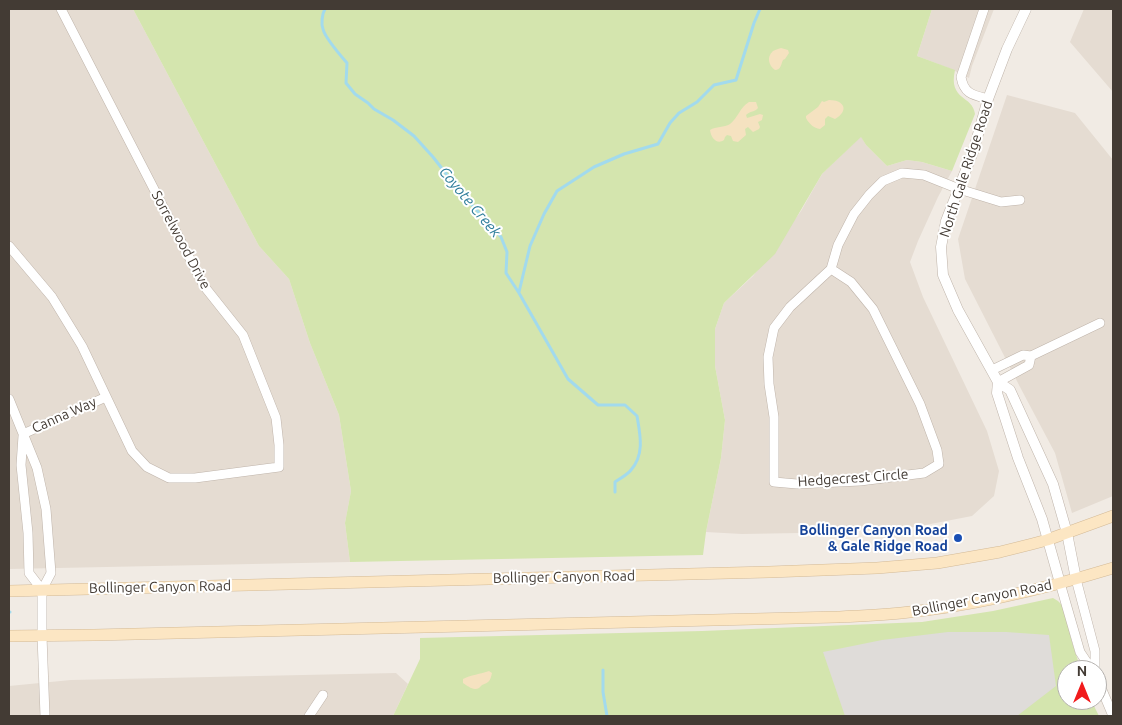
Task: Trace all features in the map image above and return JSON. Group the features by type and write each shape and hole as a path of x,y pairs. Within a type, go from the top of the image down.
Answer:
{"main road":[{"name":"Bollinger Canyon Road","path":"9,591 877,568 937,563 1000,552 1047,540 1113,516"},
{"name":"Bollinger Canyon Road","path":"9,636 837,617 902,613 1018,594 1113,568"}],"street":[{"name":"Sorrelwood Drive","path":"61,9 204,286 243,335 276,418 279,468 195,478 170,478 148,467 132,451 106,397"},
{"path":"984,9 961,77 962,85 968,92 974,96 988,99"},
{"name":"North Gale Ridge Road","path":"1026,9 1007,49 988,99 973,152 946,221 941,246 943,275 958,310 998,382 1010,390 1049,476 1067,533 1076,579"},
{"path":"831,269 838,245 854,214 883,181 902,172 924,175 959,189 1001,202 1020,200"},
{"path":"9,246 52,297 82,346 106,397"},
{"name":"Hedgecrest Circle","path":"831,269 851,282 873,309 920,404 937,450 939,464 924,473 860,481 797,484 774,482 774,417 769,384 768,357 774,328 790,307 831,269"},
{"path":"992,370 1023,355 1031,356 1100,324"},
{"path":"998,382 1029,366 1031,356"},
{"name":"North Gale Ridge Road","path":"998,382 997,393 1018,458 1042,519 1060,583"},
{"name":"Canna Way","path":"23,434 106,397"},
{"path":"9,400 37,468 46,509 51,573 42,590 45,716"},
{"path":"23,434 21,465 28,533 29,573 42,590"},
{"path":"1076,579 1095,650 1094,660"},
{"path":"1060,583 1080,652 1086,660"},
{"path":"309,716 323,695"},
{"path":"1107,702 1113,716"}],"shaded area":[{"path":"9,9 133,9 259,246 289,279 310,343 339,415 351,491 345,523 350,562 9,569"},
{"path":"932,9 994,9 969,78 917,56"},
{"path":"1084,9 1113,9 1113,92 1070,42"},
{"path":"1007,95 1075,113 1113,160 1113,496 1072,513 1055,453 965,279 958,239"},
{"path":"861,136 866,145 887,166 907,160 922,162 952,171 938,197 910,262 923,297 987,431 999,471 994,496 972,516 915,527 799,533 742,534 706,532 721,458 725,420 715,366 715,329 724,303 753,276 801,211 822,174"},
{"path":"948,632 1006,632 1049,635 1056,686 1017,716 845,716 823,652 882,640"},
{"path":"396,673 408,684 393,716 9,716 9,686 71,680"}],"green space":[{"path":"133,9 932,9 917,56 955,70 955,87 958,93 970,103 975,114 952,171 922,162 907,160 887,166 866,145 861,137 822,174 775,254 724,303 715,329 715,366 725,420 721,458 703,555 350,562 345,523 351,491 339,415 310,343 289,279 259,246"},
{"path":"1053,598 1058,601 1063,606 1078,660 1057,660 1057,710 1096,710 1099,716 393,716 420,659 420,638 702,631 922,622 993,611"}],"sand":[{"path":"781,48 788,50 789,53 783,60 780,68 775,70 771,66 769,59 773,51"},
{"path":"829,100 842,104 842,113 835,119 828,116 825,119 825,125 820,129 816,128 809,122 806,116 818,107 822,101"},
{"path":"749,102 756,102 758,108 746,115 747,118 760,114 763,115 762,120 758,122 759,129 753,132 748,127 745,129 746,135 738,142 733,141 731,136 727,135 724,140 719,142 715,140 710,130 730,124"},
{"path":"489,671 492,673 490,680 477,689 473,689 463,683 463,679"}],"waterway":[{"name":"Coyote Creek","path":"325,9 322,27 330,42 347,63 346,83 355,94 374,109 393,120 414,136 501,237 507,252 506,273 568,379 598,405 625,405 637,416 640,451 635,464 629,472 615,482 615,492"},
{"path":"519,292 530,246 544,214 557,191 594,167 624,154 658,144 670,123 679,113 697,102 714,85 736,80 760,9"},
{"name":"Coyote Creek","path":"603,670 603,692 607,716"}],"place":[{"name":"Bollinger Canyon Road & Gale Ridge Road","path":"958,538"}]}
